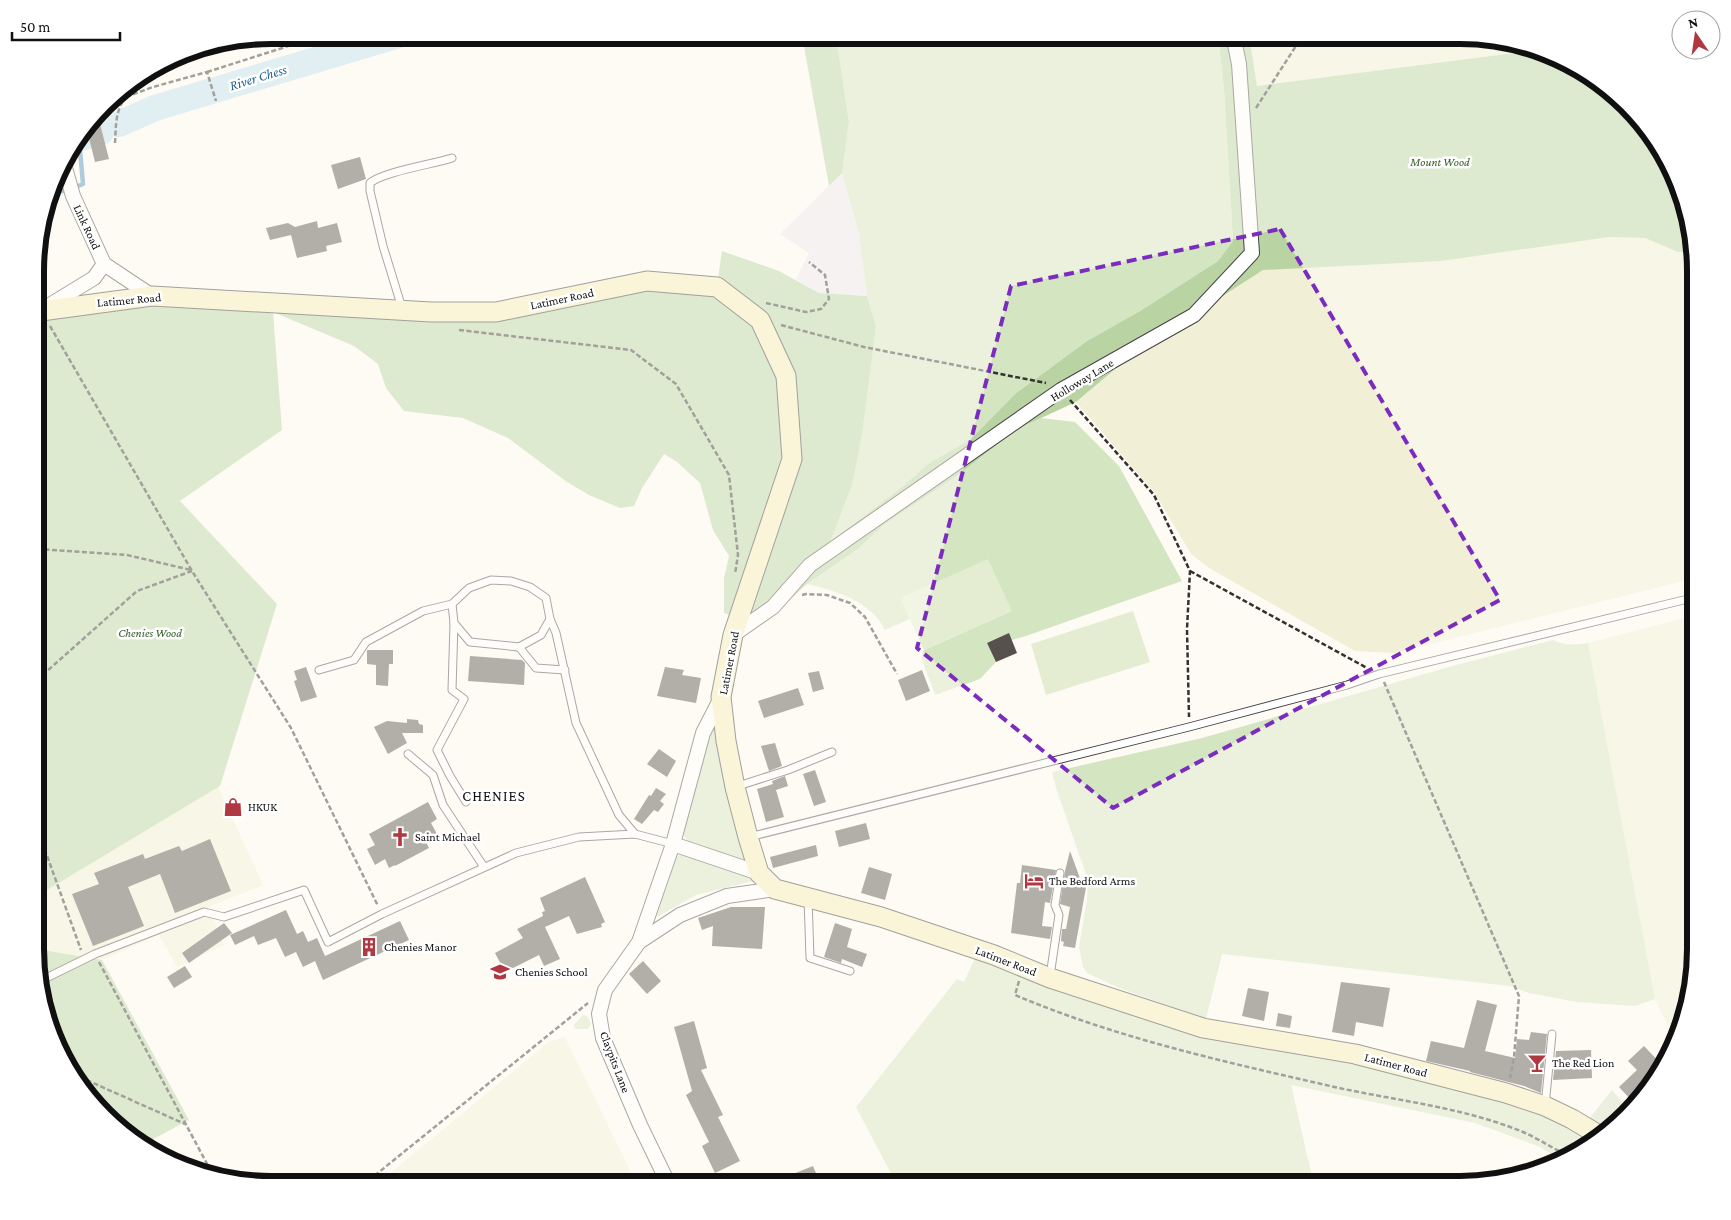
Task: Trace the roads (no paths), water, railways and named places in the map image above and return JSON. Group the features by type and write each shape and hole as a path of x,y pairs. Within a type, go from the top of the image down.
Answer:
{"street":[{"name":"Holloway Lane","path":"733,635 773,607 810,565 1061,390 1194,315 1252,253 1239,64 1235,44"},
{"name":"Link Road","path":"66,171 73,196 104,264 152,296"},
{"name":"Link Road","path":"44,309 94,278 104,264"},
{"name":"Latimer Road","path":"44,311 152,296 402,311 496,312 647,281 717,287 760,320 786,376 792,460 733,635 721,697 734,787 748,837 759,873 775,889 881,917 994,955 1050,978 1204,1028 1355,1054 1506,1093 1545,1106 1594,1132"},
{"name":"Claypits Lane","path":"665,1176 640,1125 604,1038 599,1014 604,990 638,942 673,844 703,733 721,697"},
{"path":"673,844 759,873"},
{"name":"Claypits Lane","path":"638,942 680,915 727,896 775,889"}],"lane":[{"path":"402,311 383,246 370,191 370,183 374,179 452,158"},
{"path":"319,670 354,660 366,642 423,611 452,604 469,588 491,580 511,581 530,587 546,598 565,670 576,724 619,815 635,834"},
{"path":"748,837 1189,727 1347,685 1379,674 1687,599"},
{"path":"452,604 454,624 452,690 464,699 437,750 466,802"},
{"path":"454,624 470,642 519,647 541,635 550,619"},
{"path":"519,647 536,668 565,670"},
{"path":"734,787 788,770 832,752"},
{"path":"408,754 433,776 443,804 484,867"},
{"path":"46,978 95,954 204,912 224,918 304,890 328,942 382,914 516,853 579,837 635,834 673,844"},
{"path":"1050,978 1059,915 1055,905 1060,873"},
{"path":"808,898 810,958 850,971"},
{"path":"1545,1106 1552,1034"}],"waterway":[{"name":"River Chess","path":"119,124 155,108 369,44"},
{"name":"River Chess","path":"102,139 105,130"},
{"name":"River Chess","path":"88,136 101,132"},
{"path":"58,191 66,191 83,184 80,150 95,142"}],"place":[{"name":"HKUK","path":"233,807"},
{"name":"Saint Michael","path":"400,837"},
{"name":"The Bedford Arms","path":"1034,881"},
{"name":"Chenies Manor","path":"369,947"},
{"name":"Chenies School","path":"500,972"},
{"name":"The Red Lion","path":"1537,1063"}],"district":[{"name":"CHENIES","path":"494,796"}],"park label":[{"name":"Mount Wood","path":"1440,162"},
{"name":"Chenies Wood","path":"150,633"}]}
